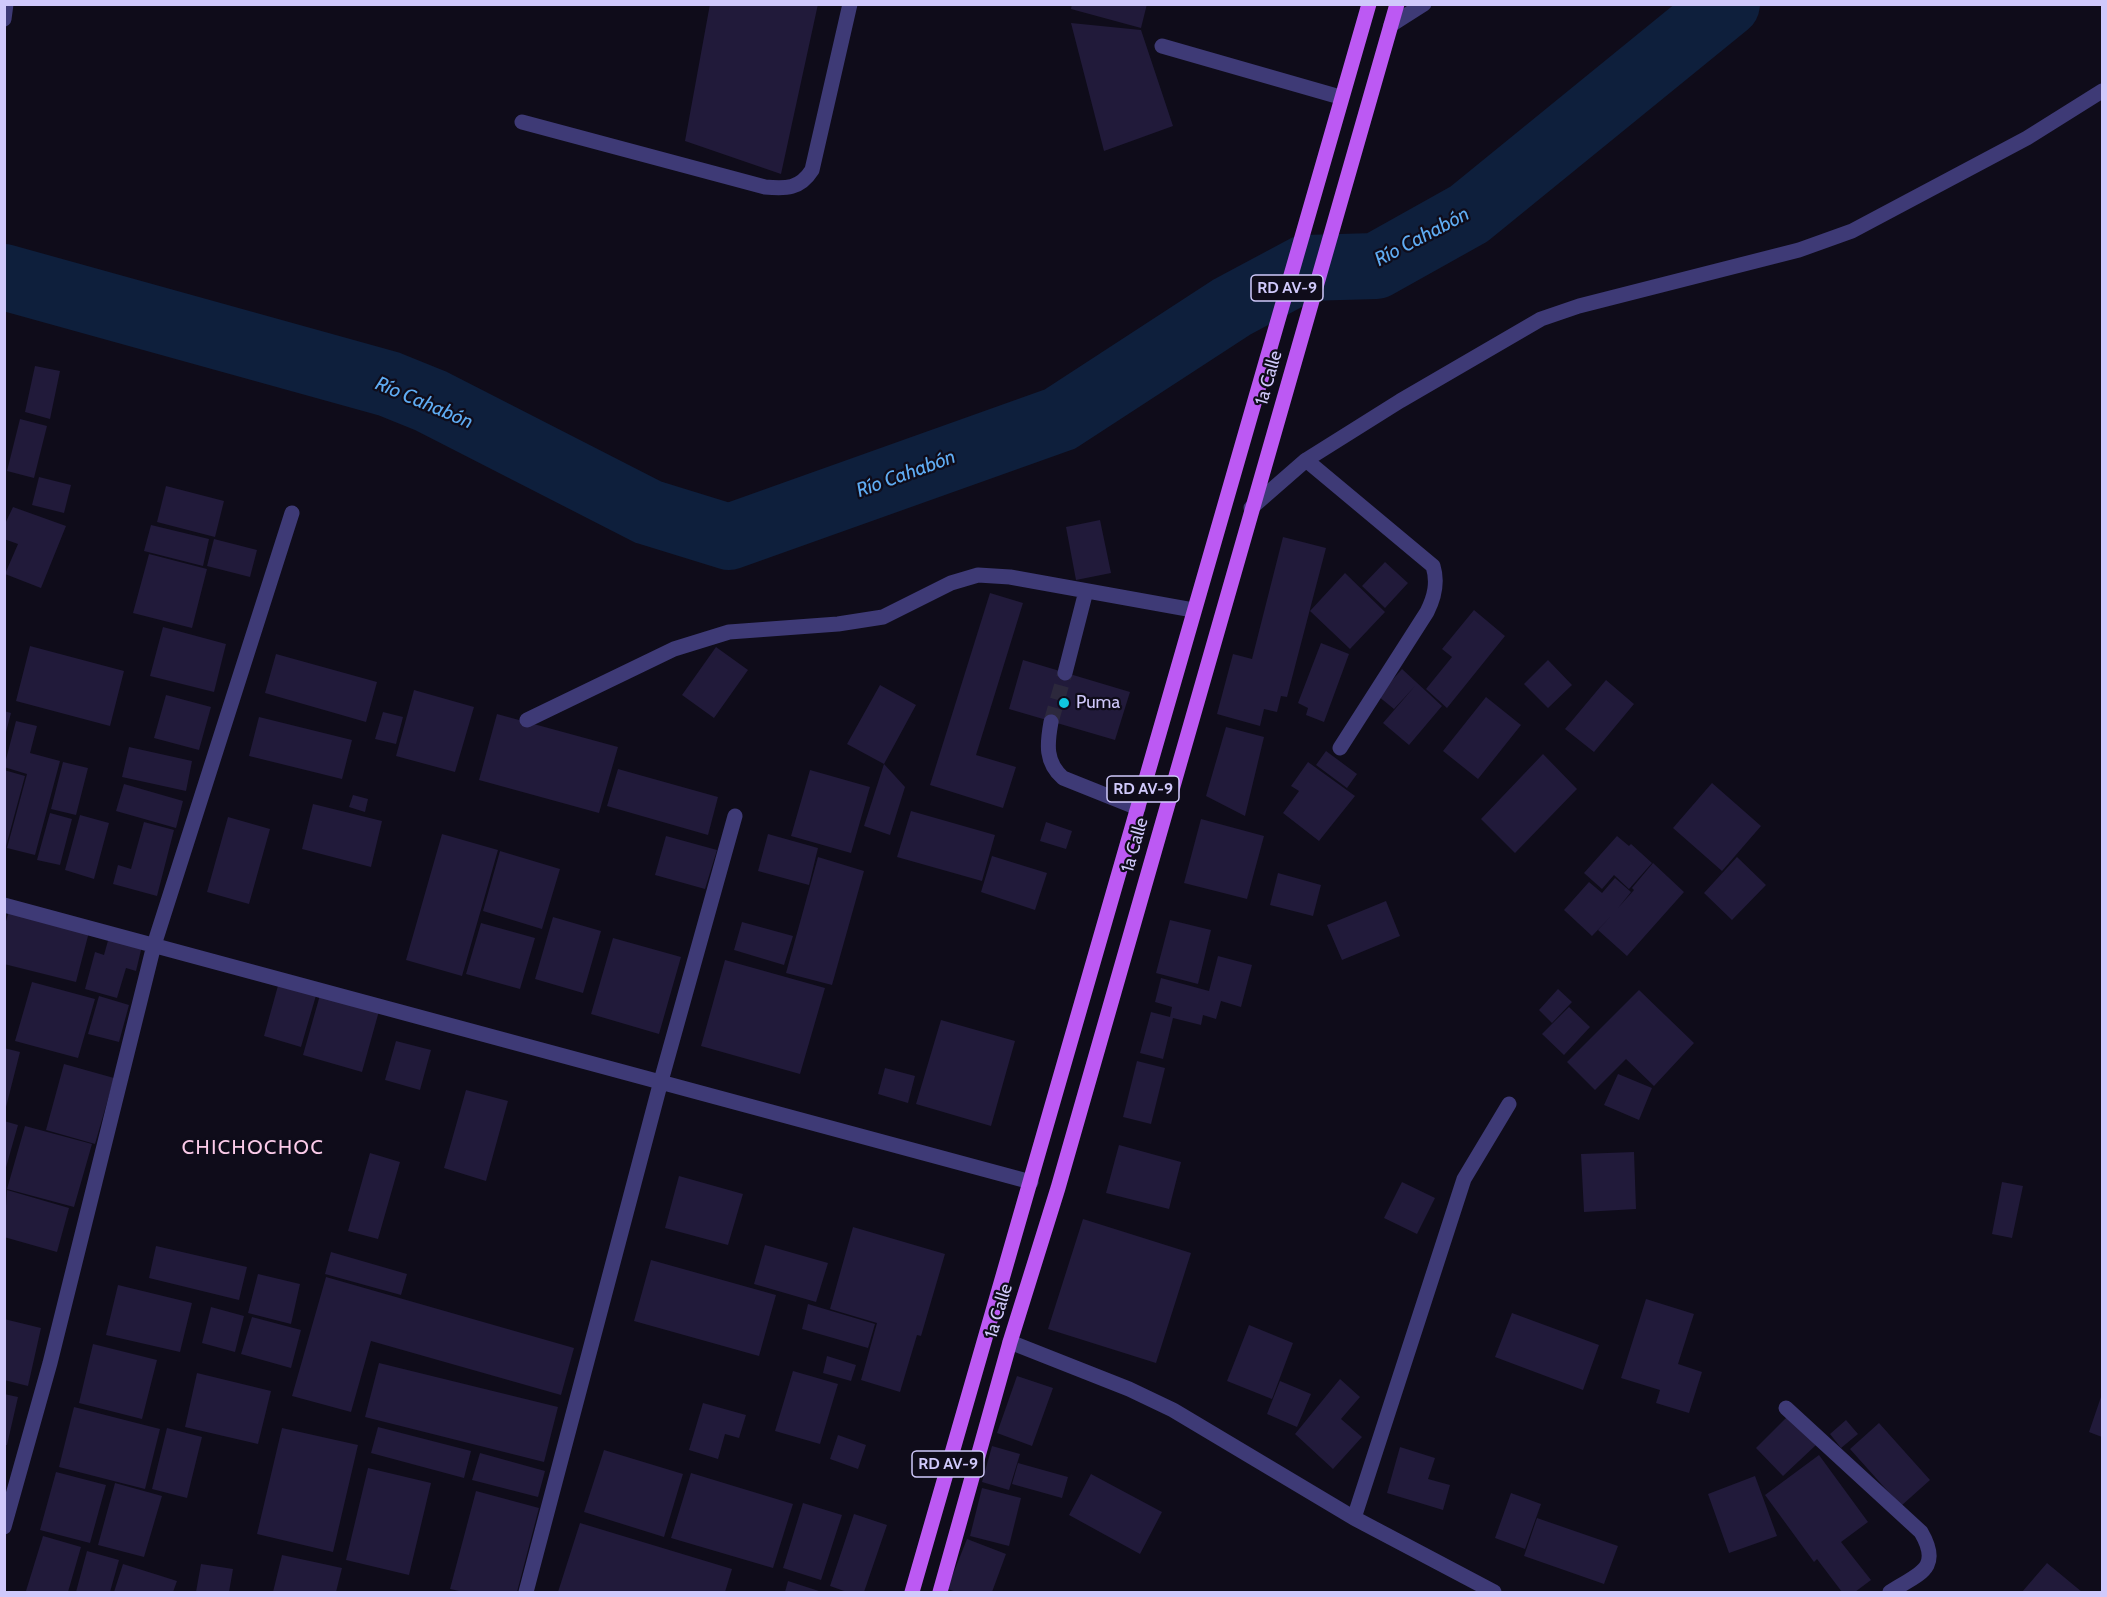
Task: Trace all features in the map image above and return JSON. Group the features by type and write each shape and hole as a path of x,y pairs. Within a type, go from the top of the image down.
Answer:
{"main road":[{"name":"1a Calle","path":"912,1593 1340,97 1369,4"},
{"name":"1a Calle","path":"940,1593 1010,1342 1058,1188 1397,4"}],"street":[{"path":"4,19 6,4"},
{"path":"522,122 765,187 784,189 798,185 812,170 850,4"},
{"path":"1391,25 1424,4"},
{"path":"1161,46 1340,97"},
{"path":"1251,508 1306,460 1409,396 1541,319 1579,306 1779,256 1852,231 2027,138 2103,91"},
{"path":"1306,460 1433,566 1436,576 1436,589 1427,612 1340,748"},
{"path":"4,1527 50,1363 154,945 292,513"},
{"path":"527,720 675,649 729,632 838,624 883,617 951,583 978,575 1010,577 1193,610"},
{"path":"1065,673 1086,591"},
{"path":"1051,722 1048,752 1056,771 1063,778 1138,808"},
{"path":"526,1593 661,1082 735,816"},
{"path":"4,905 1031,1182"},
{"path":"1354,1518 1464,1179 1509,1104"},
{"path":"1010,1342 1129,1389 1173,1410 1354,1518 1494,1593"},
{"path":"1786,1408 1922,1532 1930,1557 1924,1572 1890,1593"}],"building":[{"path":"710,4 818,4 781,174 685,141"},
{"path":"1072,4 1147,4 1141,28 1071,9"},
{"path":"1071,23 1141,30 1173,126 1104,151"},
{"path":"35,366 60,371 50,419 25,412"},
{"path":"20,419 47,426 34,478 7,471"},
{"path":"39,477 71,485 64,513 32,505"},
{"path":"166,486 224,501 215,537 157,522"},
{"path":"13,507 66,526 41,588 5,574 18,544 4,539 4,526"},
{"path":"1100,520 1111,573 1076,580 1066,527"},
{"path":"151,525 209,539 203,566 144,551"},
{"path":"1283,537 1326,548 1287,697 1281,696 1277,712 1264,709 1260,726 1217,714 1233,654 1252,659"},
{"path":"214,539 257,550 250,577 207,566"},
{"path":"149,554 207,569 192,628 133,613"},
{"path":"1385,562 1408,583 1385,608 1362,586"},
{"path":"1345,573 1385,612 1350,649 1310,611"},
{"path":"990,593 1023,603 976,755 1016,767 1003,808 930,785"},
{"path":"1474,610 1505,636 1447,708 1426,689 1452,657 1442,649"},
{"path":"163,627 226,644 214,692 150,676"},
{"path":"1321,643 1349,654 1324,722 1306,715 1308,708 1298,703"},
{"path":"30,646 124,671 110,726 16,701"},
{"path":"716,647 748,670 714,718 682,695"},
{"path":"276,654 377,682 366,722 265,693"},
{"path":"1023,660 1130,692 1115,740 1009,709"},
{"path":"1548,660 1572,685 1548,708 1524,684"},
{"path":"1402,669 1442,706 1409,745 1383,723 1415,686 1394,709 1378,696"},
{"path":"1606,680 1634,704 1594,752 1565,729"},
{"path":"880,685 916,705 884,764 847,744"},
{"path":"414,690 474,707 455,772 396,756"},
{"path":"166,695 211,707 199,750 154,738"},
{"path":"1486,697 1521,725 1478,779 1443,751"},
{"path":"4,711 11,713 5,736 4,735"},
{"path":"383,712 403,717 396,744 375,739"},
{"path":"497,714 618,747 599,813 479,780"},
{"path":"259,717 352,740 342,779 249,756"},
{"path":"16,721 37,726 30,753 60,761 35,855 7,848 27,774 4,767"},
{"path":"1226,727 1264,737 1245,816 1206,796"},
{"path":"129,747 192,761 186,791 122,777"},
{"path":"1326,751 1357,774 1347,788 1316,765"},
{"path":"1543,754 1577,789 1515,853 1481,819"},
{"path":"63,762 88,768 76,815 51,809"},
{"path":"1308,762 1355,796 1319,841 1283,813 1299,791 1291,786"},
{"path":"884,764 905,787 890,835 864,826"},
{"path":"618,769 718,797 708,835 607,806"},
{"path":"4,770 25,776 5,850 4,850"},
{"path":"810,770 870,787 851,853 791,836"},
{"path":"1712,783 1761,826 1722,871 1673,828"},
{"path":"124,784 183,801 176,828 116,811"},
{"path":"353,795 368,799 365,812 349,807"},
{"path":"313,804 382,821 371,867 302,849"},
{"path":"911,811 995,835 982,881 897,857"},
{"path":"50,813 72,819 60,865 37,860"},
{"path":"80,815 109,823 94,879 65,870"},
{"path":"228,817 270,829 249,904 207,892"},
{"path":"1201,819 1264,836 1247,899 1184,883"},
{"path":"144,822 174,830 157,896 113,884 118,865 131,869"},
{"path":"1046,822 1072,831 1066,849 1040,841"},
{"path":"442,834 498,850 462,976 406,960"},
{"path":"768,834 818,848 809,885 758,871"},
{"path":"666,836 717,850 705,889 655,875"},
{"path":"1617,836 1629,846 1631,844 1652,863 1629,889 1614,875 1602,889 1584,873"},
{"path":"500,851 560,869 542,929 483,911"},
{"path":"992,856 1047,873 1035,910 981,892"},
{"path":"818,857 864,871 832,985 786,973"},
{"path":"1737,857 1766,885 1732,920 1704,893"},
{"path":"1653,863 1684,892 1627,956 1598,930 1612,915 1592,936 1564,910 1589,882 1602,893 1615,878 1631,892 1618,908 1634,890 1632,888"},
{"path":"1278,873 1321,885 1313,916 1270,905"},
{"path":"1386,901 1400,936 1342,960 1327,925"},
{"path":"9,911 89,932 76,982 4,964 4,928"},
{"path":"553,917 601,931 583,993 535,979"},
{"path":"1170,920 1211,930 1198,984 1156,973"},
{"path":"742,922 793,936 784,965 734,950"},
{"path":"481,923 535,938 520,989 466,974"},
{"path":"109,937 142,946 136,971 126,968 117,998 85,989 95,952 104,955"},
{"path":"613,938 681,957 659,1034 591,1014"},
{"path":"1218,956 1252,965 1241,1007 1221,1001 1216,1019 1203,1015 1201,1025 1173,1018 1163,1059 1140,1053 1151,1012 1170,1017 1172,1007 1155,1002 1161,978 1209,991"},
{"path":"725,960 825,988 800,1074 701,1046"},
{"path":"32,982 95,999 78,1058 15,1041"},
{"path":"279,982 317,992 301,1047 264,1036"},
{"path":"1558,989 1572,1002 1552,1023 1539,1010"},
{"path":"1639,990 1694,1043 1654,1086 1626,1059 1595,1090 1567,1062"},
{"path":"320,995 379,1011 362,1072 303,1055"},
{"path":"99,996 129,1005 119,1042 88,1034"},
{"path":"1569,1007 1590,1027 1564,1055 1542,1034"},
{"path":"941,1020 1015,1041 991,1126 916,1104"},
{"path":"396,1041 431,1050 420,1090 385,1080"},
{"path":"4,1048 20,1052 5,1111 4,1111"},
{"path":"1137,1061 1165,1068 1151,1124 1123,1117"},
{"path":"64,1064 114,1078 95,1144 46,1130"},
{"path":"885,1068 915,1076 908,1103 878,1094"},
{"path":"1618,1074 1652,1088 1639,1120 1604,1105"},
{"path":"466,1090 508,1101 486,1181 444,1168"},
{"path":"4,1121 18,1125 5,1171 4,1171"},
{"path":"25,1126 92,1144 74,1207 7,1189"},
{"path":"1119,1145 1181,1162 1169,1209 1106,1193"},
{"path":"1634,1152 1636,1209 1584,1212 1581,1154"},
{"path":"370,1153 400,1162 378,1239 348,1231"},
{"path":"679,1176 743,1194 728,1245 665,1228"},
{"path":"1402,1182 1435,1198 1417,1234 1384,1218"},
{"path":"2002,1182 2023,1186 2012,1238 1992,1234"},
{"path":"7,1190 69,1208 57,1252 4,1237"},
{"path":"1083,1219 1191,1253 1156,1363 1048,1329"},
{"path":"853,1227 945,1254 921,1336 917,1335 900,1392 861,1380 877,1323 830,1309"},
{"path":"765,1245 828,1263 816,1302 754,1284"},
{"path":"156,1246 247,1267 239,1300 149,1278"},
{"path":"331,1252 407,1274 401,1295 325,1274"},
{"path":"651,1260 776,1295 759,1356 634,1321"},
{"path":"258,1274 300,1284 291,1324 248,1313"},
{"path":"326,1277 574,1348 561,1395 371,1341 351,1412 292,1396"},
{"path":"118,1285 192,1303 180,1352 106,1335"},
{"path":"1646,1299 1694,1314 1678,1364 1702,1372 1689,1413 1656,1403 1660,1390 1621,1378"},
{"path":"808,1304 875,1324 868,1348 802,1329"},
{"path":"211,1307 244,1316 235,1352 202,1343"},
{"path":"1512,1313 1599,1345 1583,1390 1495,1357"},
{"path":"252,1317 301,1330 291,1368 241,1354"},
{"path":"4,1319 41,1328 28,1386 4,1380"},
{"path":"1249,1325 1293,1343 1272,1399 1227,1381"},
{"path":"93,1344 157,1360 142,1419 79,1403"},
{"path":"827,1356 856,1365 851,1381 823,1373"},
{"path":"379,1363 558,1407 544,1462 365,1417"},
{"path":"793,1371 838,1384 820,1444 775,1431"},
{"path":"197,1373 271,1391 258,1444 185,1427"},
{"path":"1017,1376 1053,1388 1032,1446 997,1433"},
{"path":"1340,1379 1360,1397 1341,1419 1362,1437 1333,1469 1295,1434"},
{"path":"1280,1381 1311,1394 1297,1427 1267,1414"},
{"path":"4,1394 18,1397 7,1445 4,1445"},
{"path":"2102,1394 2102,1437 2089,1432"},
{"path":"703,1403 746,1415 739,1438 725,1434 718,1459 689,1450"},
{"path":"74,1407 160,1429 145,1489 59,1467"},
{"path":"1788,1416 1816,1445 1783,1476 1756,1448"},
{"path":"1846,1420 1858,1434 1841,1448 1830,1434"},
{"path":"1879,1423 1930,1480 1901,1506 1850,1449"},
{"path":"378,1427 471,1451 464,1478 371,1453"},
{"path":"167,1428 202,1437 187,1498 152,1489"},
{"path":"282,1428 358,1445 333,1552 257,1534"},
{"path":"838,1435 866,1445 858,1469 830,1459"},
{"path":"992,1446 1020,1454 1009,1490 982,1482"},
{"path":"1400,1447 1435,1458 1428,1479 1450,1485 1443,1510 1387,1493"},
{"path":"604,1450 683,1474 664,1537 584,1512"},
{"path":"480,1453 545,1471 538,1497 472,1480"},
{"path":"1819,1455 1868,1522 1841,1542 1871,1580 1855,1592 1842,1592 1817,1559 1814,1562 1765,1495"},
{"path":"1018,1463 1068,1477 1062,1498 1012,1484"},
{"path":"368,1468 431,1483 409,1575 346,1560"},
{"path":"56,1472 106,1485 90,1543 40,1530"},
{"path":"691,1473 793,1504 773,1568 671,1538"},
{"path":"1091,1474 1162,1512 1140,1554 1069,1515"},
{"path":"1755,1476 1777,1536 1729,1553 1708,1494"},
{"path":"115,1483 162,1496 144,1557 98,1545"},
{"path":"982,1488 1021,1498 1009,1546 970,1536"},
{"path":"476,1491 539,1508 517,1592 464,1592 450,1589"},
{"path":"1511,1493 1541,1504 1525,1549 1495,1538"},
{"path":"803,1503 842,1515 821,1580 783,1568"},
{"path":"854,1514 887,1525 864,1592 847,1592 830,1586"},
{"path":"1537,1518 1618,1546 1604,1584 1524,1556"},
{"path":"580,1523 732,1569 725,1592 558,1592"},
{"path":"43,1536 81,1547 68,1592 26,1591"},
{"path":"967,1539 1006,1554 992,1592 957,1592 947,1589"},
{"path":"87,1551 119,1560 110,1592 76,1592"},
{"path":"282,1555 342,1568 336,1592 273,1592"},
{"path":"2047,1563 2082,1592 2022,1592"},
{"path":"123,1564 177,1581 173,1592 114,1592"},
{"path":"201,1564 233,1569 229,1592 196,1592"},
{"path":"788,1581 822,1592 785,1592"}],"waterway":[{"name":"Río Cahabón","path":"4,277 389,384 431,401 648,512 729,537 1060,419 1232,307 1305,268 1376,266 1469,214 1727,4"}],"tunnel":[{"path":"1051,722 1065,673"}],"place":[{"name":"Puma","path":"1064,703"}],"district":[{"name":"CHICHOCHOC","path":"253,1148"}]}
